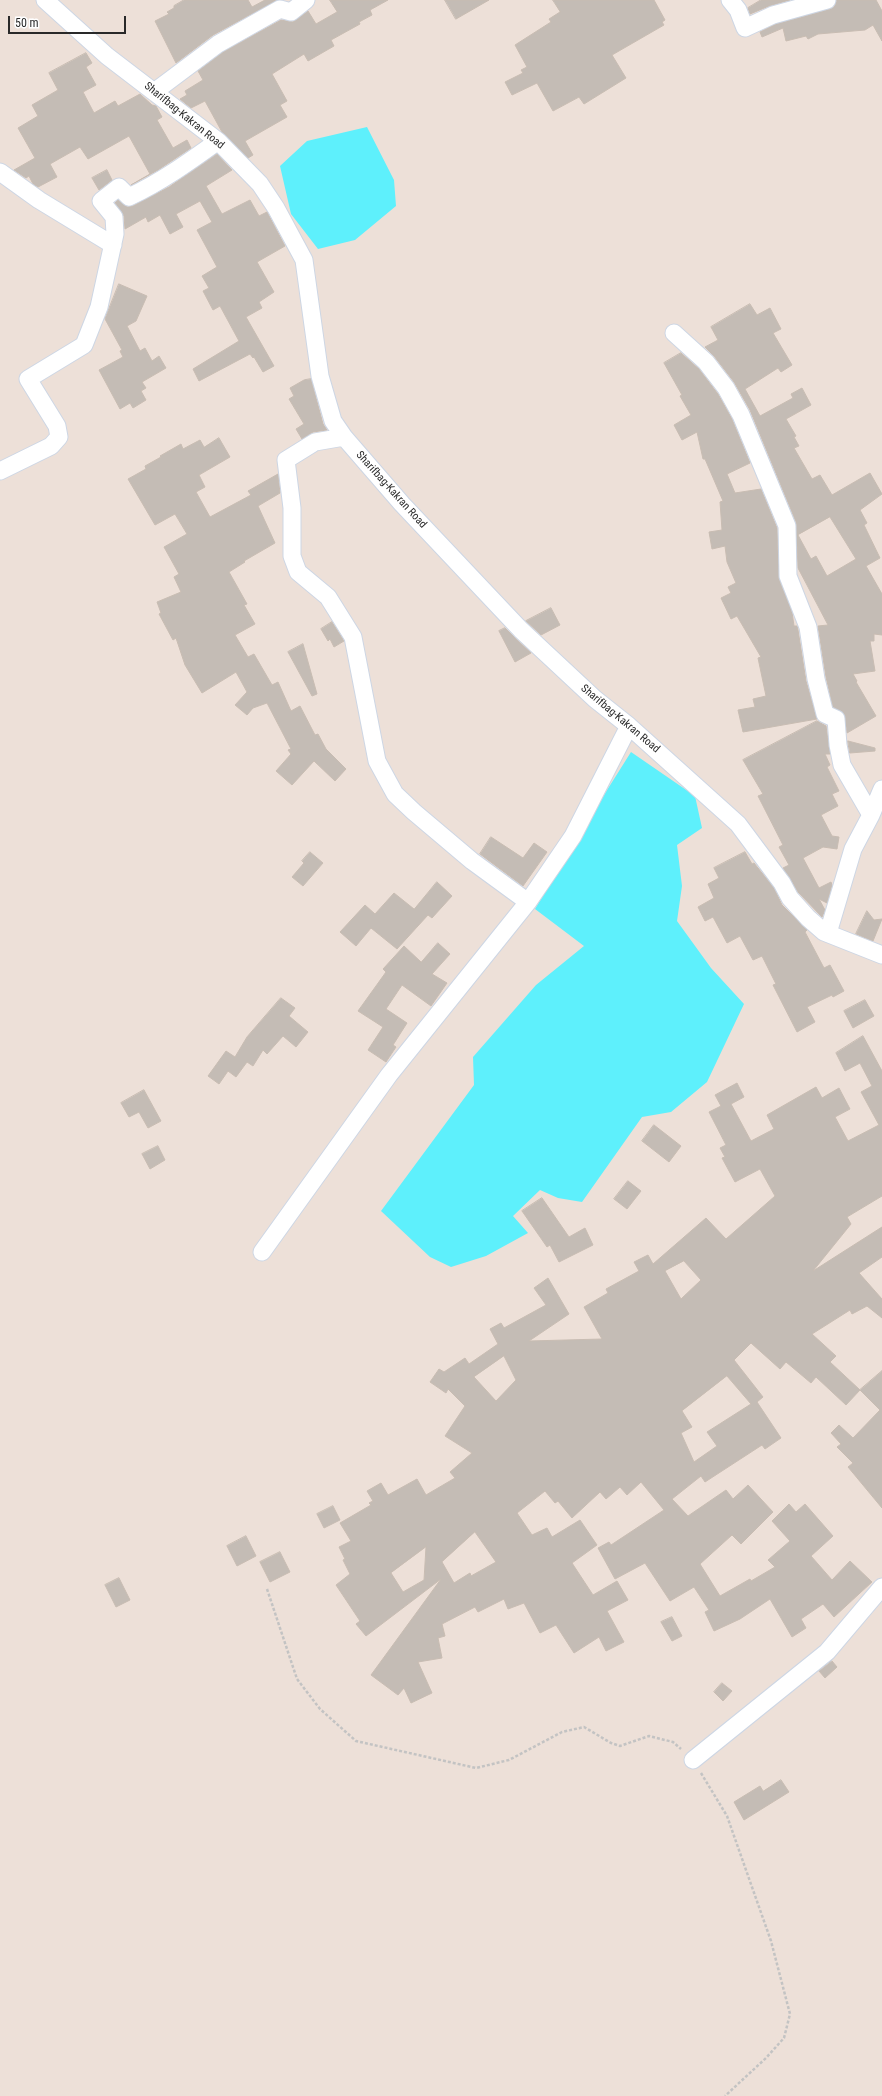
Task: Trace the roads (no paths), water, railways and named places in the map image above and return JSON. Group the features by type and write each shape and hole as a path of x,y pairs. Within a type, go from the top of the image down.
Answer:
{"street":[{"name":"Sharifbag-Kakran Road","path":"45,0 107,56 218,141 260,184 276,208 304,260 320,376 333,421 344,437 402,504 521,630 595,699 629,726 738,824 782,883 790,898 816,926 828,933 882,955"},
{"path":"154,92 218,44 280,9 291,12 306,0"},
{"path":"730,0 738,10 746,28 773,15 826,0"},
{"path":"0,471 52,446 59,437 57,426 28,379 84,345 99,307 115,234 114,217 102,201 119,187 130,197 140,192 168,176 218,141"},
{"path":"0,172 39,200 113,245"},
{"path":"674,333 706,362 726,388 740,415 787,526 788,576 808,628 816,679 825,714 836,719 838,745 842,765 871,815"},
{"path":"344,437 315,442 286,460 292,508 292,556 298,572 328,597 353,637 377,760 395,794 472,861 528,902"},
{"path":"262,1252 389,1075 528,902 573,836 629,726"},
{"path":"828,933 853,849 871,815 882,789"},
{"path":"693,1760 827,1652 882,1587"}],"water":[{"path":"367,127 394,180 396,206 355,240 318,249 291,214 280,166 307,141"},
{"path":"631,752 695,796 702,828 677,845 682,886 677,921 711,968 744,1004 707,1082 671,1112 642,1117 582,1202 558,1198 540,1190 513,1216 528,1233 486,1256 451,1267 430,1257 381,1211 474,1085 473,1057 536,985 584,946 535,909"}]}
